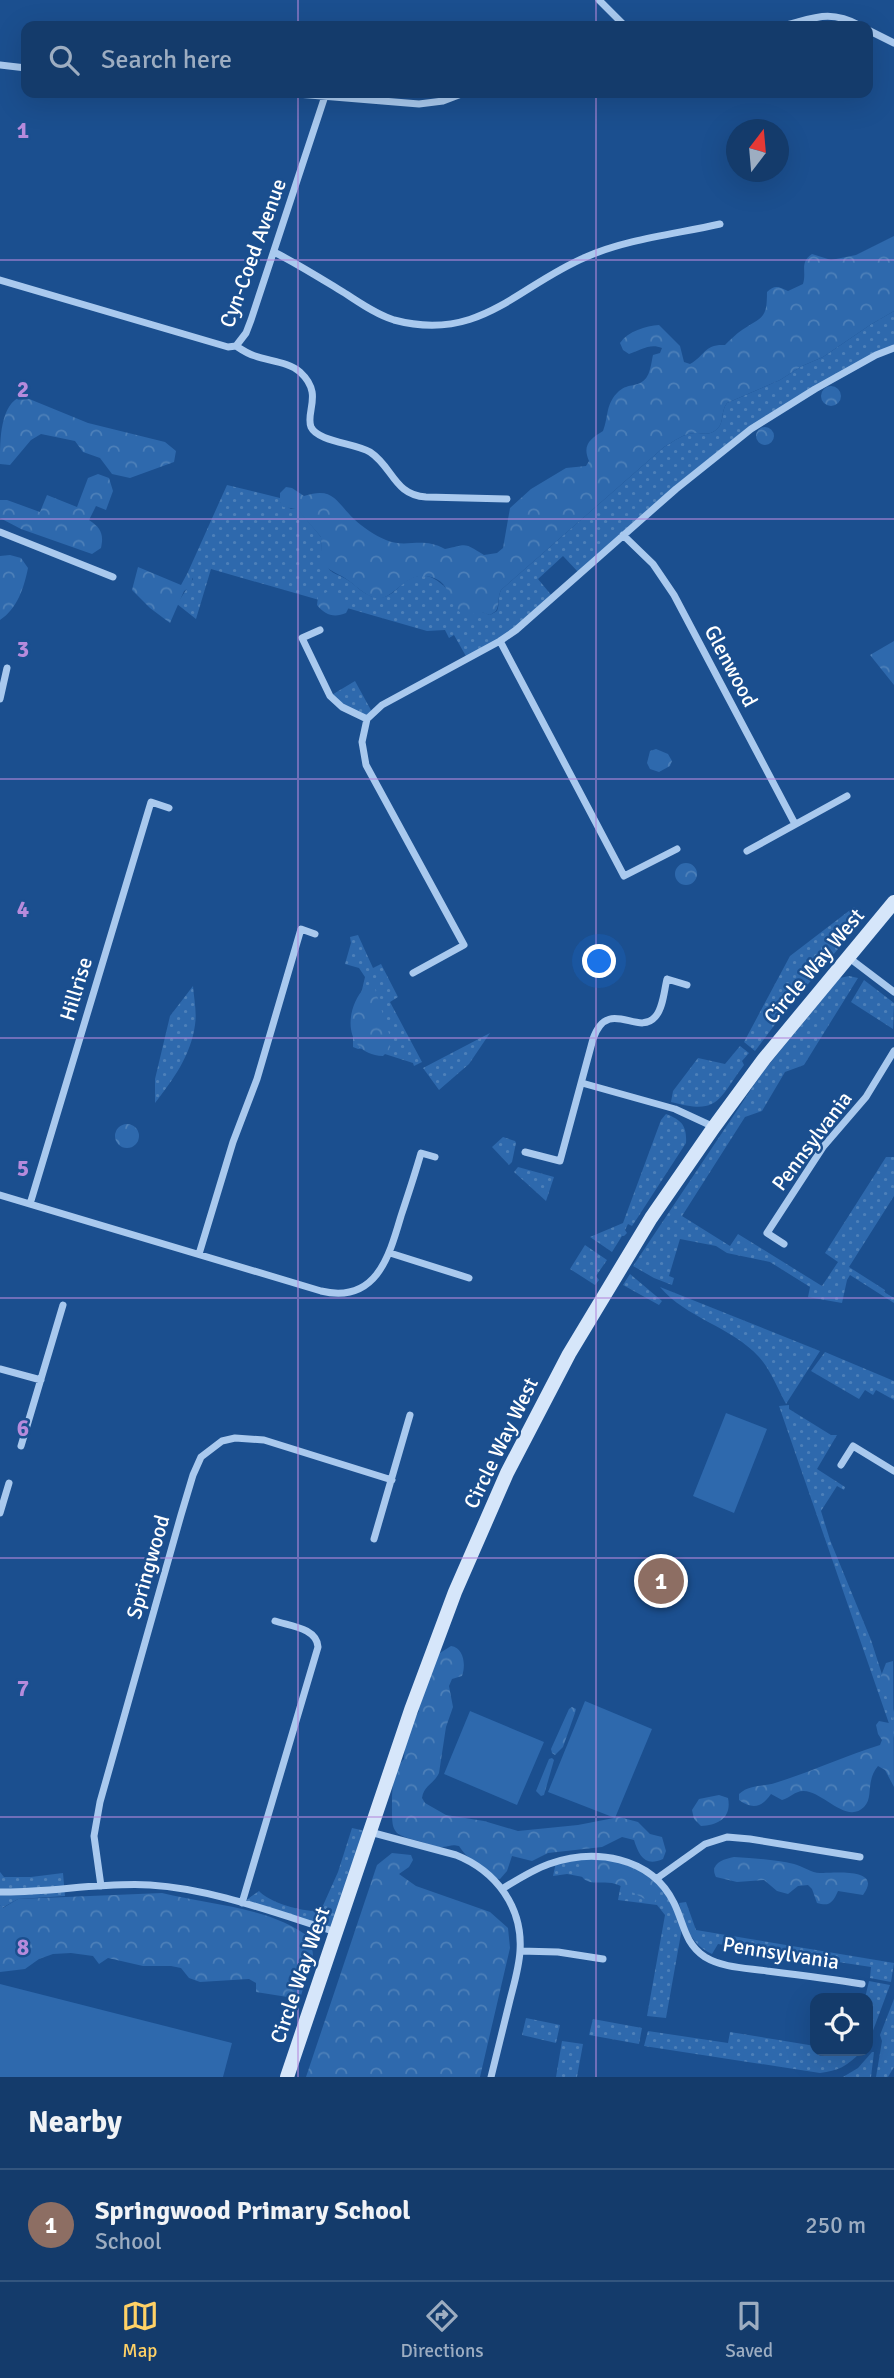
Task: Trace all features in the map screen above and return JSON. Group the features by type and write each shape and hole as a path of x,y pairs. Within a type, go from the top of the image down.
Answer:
{"street":[{"path":"599,0 620,21"},
{"path":"802,21 823,16 852,21"},
{"path":"873,32 894,43"},
{"path":"0,65 21,67"},
{"name":"Cyn-Coed Avenue","path":"0,280 228,347 236,346 246,333 251,320 324,98"},
{"path":"348,98 419,104 451,98"},
{"path":"274,252 379,314 412,323 437,324 458,322 495,310 570,265 600,252 720,225"},
{"path":"236,346 251,356 294,368 302,373 313,396 310,420 317,434 370,452 407,492 426,498 506,499"},
{"path":"414,973 464,946 366,765 362,742 367,719 382,705 516,630 623,535 751,429 815,389 894,348"},
{"path":"0,532 113,578"},
{"name":"Glenwood","path":"623,535 653,564 674,595 794,824"},
{"path":"320,630 302,638 330,696 342,708 367,719"},
{"path":"500,641 624,876 677,849"},
{"path":"1,694 7,668"},
{"path":"747,851 847,796"},
{"name":"Hillrise","path":"30,1204 151,802 169,808"},
{"name":"Circle Way West","path":"287,2077 432,1650 507,1473 602,1295 651,1218 764,1059 894,902"},
{"path":"199,1254 233,1142 257,1079 301,929 315,933"},
{"path":"848,957 894,992"},
{"path":"525,1152 560,1161 593,1039 600,1025 613,1018 643,1023 650,1021 656,1017 659,1010 667,979 687,985"},
{"name":"Pennsylvania","path":"784,1244 767,1233 823,1147 866,1097 894,1051"},
{"path":"582,1083 676,1109 714,1126"},
{"path":"0,1195 331,1293 354,1290 365,1285 382,1270 390,1253 421,1153 435,1157"},
{"path":"390,1253 469,1278"},
{"path":"21,1446 63,1305"},
{"path":"0,1368 41,1380"},
{"path":"374,1539 410,1415"},
{"name":"Springwood","path":"101,1886 94,1836 100,1802 192,1475 201,1457 222,1441 249,1437 392,1480"},
{"path":"841,1465 853,1446 894,1471"},
{"path":"0,1513 9,1483"},
{"path":"242,1903 318,1647 312,1634 275,1621"},
{"path":"370,1832 469,1860 502,1889 516,1917 520,1951 491,2077"},
{"path":"656,1879 705,1844 727,1837 860,1857"},
{"name":"Pennsylvania","path":"502,1889 548,1864 569,1859 607,1856 632,1862 656,1879 675,1904 687,1939 698,1952 713,1961 731,1966 862,1984"},
{"path":"0,1892 125,1885 167,1886 242,1903 337,1932"},
{"path":"520,1951 558,1952 603,1959"}],"green space":[{"path":"894,236 894,311 823,357 780,380 727,403 721,423 714,431 687,434 664,447 501,590 496,611 490,615 481,612 465,616 441,582 425,576 409,580 382,598 372,597 322,564 321,537 297,509 283,507 280,502 280,493 286,487 304,496 314,493 328,494 361,525 386,540 429,543 445,549 465,545 484,555 497,553 503,548 510,508 531,489 566,468 586,466 589,461 587,447 591,440 603,431 609,405 615,396 619,391 646,378 653,355 660,353 662,348 649,347 629,354 623,350 620,343 628,335 659,325 680,346 684,362 690,364 709,348 725,345 759,319 765,312 767,292 770,289 777,287 788,291 803,284 804,264 812,254 831,260 856,255"},
{"path":"894,311 894,348 751,429 579,573 563,556 538,579 552,596 516,630 467,658 454,635 449,638 445,630 427,631 211,569 196,619 177,604 193,579 188,572 227,485 280,498 280,502 291,509 297,508 321,537 323,557 328,568 368,595 384,597 413,577 426,576 471,606 490,615 497,611 501,590 664,447 687,434 714,431 721,423 727,403 780,380 823,357"},
{"path":"831,386 838,389 841,396 838,403 831,406 824,403 821,396 824,389"},
{"path":"22,396 88,423 165,442 176,451 174,462 130,478 112,474 100,458 83,452 75,441 41,434 31,440 10,465 0,464 5,414 9,406"},
{"path":"765,427 771,430 774,436 771,442 765,445 759,442 756,436 759,430"},
{"path":"98,474 109,478 113,491 106,510 96,506 89,520 102,535 101,548 92,554 21,529 0,518 0,500 40,512 47,495 77,507 88,478"},
{"path":"0,556 21,558 28,568 19,597 11,610 0,620"},
{"path":"138,567 181,585 188,572 193,574 191,586 184,591 170,623 132,590"},
{"path":"327,592 346,600 349,607 346,613 334,615 317,605 318,597"},
{"path":"894,641 894,685 870,655"},
{"path":"355,681 372,712 367,719 330,696"},
{"path":"656,749 668,754 672,761 670,766 659,772 650,769 647,763 650,751"},
{"path":"686,863 694,866 697,874 694,882 686,885 678,882 675,874 678,866"},
{"path":"854,907 862,921 785,1011 755,1051 744,1042 790,956"},
{"path":"358,935 373,968 381,964 398,997 390,1002 422,1062 414,1066 413,1063 366,1048 353,1047 353,1028 365,977 359,968 345,964 350,937"},
{"path":"840,978 858,978 804,1065 785,1072 762,1111 745,1117 682,1216 730,1246 738,1234 822,1286 838,1262 825,1253 886,1157 894,1157 894,1196 849,1267 885,1290 884,1292 894,1298 894,1303 850,1275 842,1303 808,1297 810,1287 770,1262 727,1253 716,1246 680,1239 669,1276 674,1278 672,1285 633,1266 762,1073"},
{"path":"864,980 894,1003 893,1029 851,1002"},
{"path":"193,986 196,1020 190,1047 175,1076 155,1103 155,1079 170,1016"},
{"path":"365,987 375,989 391,1040 389,1050 383,1056 361,1048 354,1040 351,1030 353,1008"},
{"path":"490,1033 469,1064 439,1090 423,1068"},
{"path":"740,1046 749,1053 742,1061 744,1065 715,1102 699,1107 671,1102 673,1091 698,1058 725,1064"},
{"path":"666,1114 682,1124 686,1132 686,1143 632,1226 628,1224 625,1230 627,1233 612,1252 590,1237 623,1223 661,1120"},
{"path":"127,1124 135,1128 139,1136 135,1144 127,1148 119,1144 115,1136 119,1128"},
{"path":"503,1137 516,1143 509,1165 492,1147"},
{"path":"518,1167 554,1177 546,1201 514,1172"},
{"path":"585,1245 607,1260 596,1276 599,1280 595,1285 570,1269"},
{"path":"630,1274 662,1301 659,1305 623,1285"},
{"path":"660,1287 820,1351 786,1404 759,1357 736,1338 683,1307"},
{"path":"825,1352 894,1381 894,1400 876,1390 873,1395 865,1390 859,1399 811,1371"},
{"path":"789,1405 789,1409 831,1435 837,1435 817,1469 845,1487 844,1490 837,1486 821,1511 871,1640 894,1712 894,1738 779,1406"},
{"path":"726,1413 767,1429 734,1513 693,1496"},
{"path":"451,1646 461,1653 463,1672 462,1676 452,1679 449,1686 453,1707 446,1727 439,1773 423,1794 425,1803 446,1815 484,1821 518,1831 578,1825 619,1817 638,1822 650,1834 662,1837 666,1851 663,1859 647,1861 638,1851 634,1840 622,1837 602,1847 548,1853 532,1861 512,1856 507,1871 500,1879 491,1878 459,1846 435,1846 398,1834 392,1819 394,1778 404,1759 405,1744 419,1711 417,1704 432,1658"},
{"path":"893,1661 894,1787 885,1770 878,1766 872,1778 869,1799 864,1807 857,1811 842,1810 810,1792 803,1791 782,1800 771,1794 757,1806 739,1800 739,1794 747,1789 788,1779 880,1745 882,1740 876,1725 879,1721 889,1723 893,1720 881,1676 886,1663"},
{"path":"585,1701 652,1729 615,1818 548,1792"},
{"path":"572,1707 576,1709 563,1747 555,1755 551,1749"},
{"path":"470,1711 544,1742 517,1805 444,1774"},
{"path":"549,1759 554,1760 544,1795 541,1796 536,1791"},
{"path":"719,1795 728,1798 726,1815 718,1822 701,1826 694,1819 692,1810 699,1799"},
{"path":"352,1828 370,1832 337,1932 242,1903 259,1891 288,1906 321,1910 338,1872"},
{"path":"392,1853 411,1855 413,1860 409,1867 399,1874 416,1886 490,1912 508,1928 510,1948 480,2077 306,2077 377,1865"},
{"path":"607,1856 664,1886 682,1928 666,2018 647,2016 665,1915 657,1905 618,1900 621,1884 567,1874 553,1876 556,1862"},
{"path":"734,1857 787,1863 817,1873 854,1873 867,1880 868,1886 863,1895 838,1891 830,1903 821,1904 817,1903 808,1885 798,1886 788,1894 777,1891 764,1880 737,1882 716,1877 716,1865"},
{"path":"599,1860 630,1866 649,1877 655,1884 657,1893 654,1903 618,1885 584,1879 580,1873 582,1865"},
{"path":"0,1872 4,1877 63,1873 65,1896 18,1899 2,1908"},
{"path":"162,1893 260,1914 296,1928 311,1939 313,1955 300,1999 256,1992 256,1983 249,1979 200,1982 189,1978 181,1968 143,1966 108,1958 99,1964 93,1956 71,1953 53,1954 39,1959 25,1969 0,1972 0,1905 3,1908 18,1899"},
{"path":"686,1902 696,1930 894,1963 891,1982 870,1978 871,1967 718,1944 712,1954 698,1945 690,1933 679,1903"},
{"path":"869,1981 890,1985 873,2031 873,1993 866,1993"},
{"path":"0,1984 232,2043 223,2077 0,2077"},
{"path":"894,1999 894,2067 888,2077 876,2077 882,2041 880,2035"},
{"path":"526,2018 560,2025 556,2043 522,2035"},
{"path":"593,2019 642,2028 639,2044 589,2035"},
{"path":"648,2031 728,2043 730,2032 810,2045 810,2056 857,2056 842,2067 820,2073 644,2046"},
{"path":"562,2041 583,2044 577,2077 556,2077"},
{"path":"874,2052 871,2077 843,2077 858,2068 868,2056 873,2056"}],"place":[{"name":"Springwood Primary School","path":"661,1581"}]}
